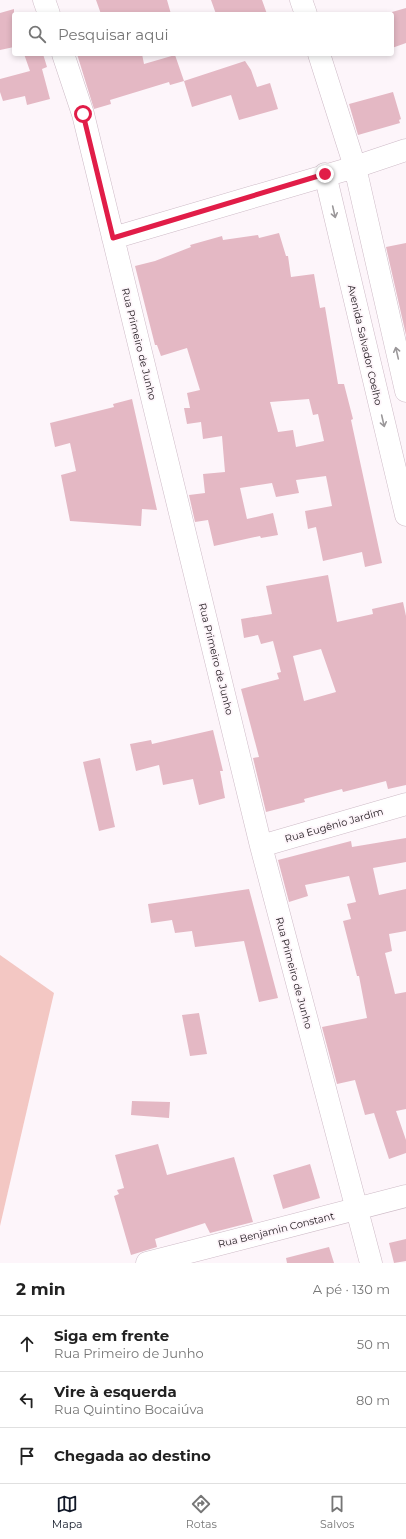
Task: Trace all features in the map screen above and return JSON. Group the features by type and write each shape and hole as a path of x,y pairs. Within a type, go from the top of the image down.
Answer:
{"street":[{"path":"44,0 48,12"},
{"path":"301,0 305,12"},
{"name":"Rua Primeiro de Junho","path":"64,56 83,114 261,846 371,1263"},
{"path":"319,56 355,167 406,391"},
{"path":"113,238 325,174 355,167 406,150"},
{"name":"Avenida Salvador Coelho","path":"325,174 406,515"},
{"name":"Rua Eugênio Jardim","path":"261,846 406,804"},
{"name":"Rua Benjamin Constant","path":"147,1263 406,1196"}],"shaded area":[{"path":"0,955 54,993 0,1226"}],"building":[{"path":"96,0 167,0 170,12 100,12"},
{"path":"211,0 262,0 266,12 215,12"},
{"path":"406,8 406,43 394,47 394,12 392,12"},
{"path":"14,9 14,12 12,12 12,47 0,50 0,13"},
{"path":"25,56 44,56 47,67 42,69 50,99 27,105 25,96 3,101 0,92 0,79 30,71"},
{"path":"78,56 142,56 144,64 175,56 184,81 170,85 169,82 110,100 111,104 94,109"},
{"path":"245,61 251,70 257,87 270,83 278,109 239,120 231,95 192,107 184,81"},
{"path":"393,92 401,119 399,120 400,123 358,135 349,104"},
{"path":"279,233 286,256 288,256 291,277 314,274 320,308 325,307 338,384 344,384 353,419 351,420 382,563 365,567 362,552 323,561 316,527 308,529 305,511 332,506 326,476 296,480 299,493 276,497 272,483 240,488 247,519 273,513 278,535 261,538 260,536 214,546 208,520 195,522 189,495 205,493 203,474 225,472 222,436 203,439 201,422 187,424 184,408 190,408 187,393 200,390 187,348 161,356 157,345 155,345 135,266 155,261 191,247 190,245 222,236 223,240 258,235 259,238","holes":["309,399 313,415 318,414 324,441 296,447 293,430 278,432 270,402"]},
{"path":"406,243 406,335 386,247"},
{"path":"132,399 157,510 142,509 141,526 70,521 61,475 76,471 70,443 55,447 50,423 114,407 113,404"},
{"path":"328,575 337,622 373,614 372,609 403,602 406,616 406,785 388,789 386,781 343,792 342,789 304,799 305,802 266,812 253,758 259,757 241,689 279,679 277,673 281,672 273,641 261,644 258,635 244,638 241,619 272,614 266,586","holes":["321,649 336,692 304,701 293,656"]},
{"path":"213,730 223,771 220,771 225,798 199,805 193,779 163,785 159,765 136,771 130,744 151,740 152,744"},
{"path":"100,758 115,827 99,831 83,762"},
{"path":"406,838 406,862 373,868 379,895 406,889 406,931 389,934 392,951 385,953 395,994 406,992 406,1109 396,1111 406,1140 406,1153 389,1159 374,1113 365,1115 355,1080 337,1084 322,1027 367,1018 359,976 357,976 343,921 351,919 347,904 356,902 349,876 305,885 308,896 289,902 278,860 351,841 352,847"},
{"path":"249,889 278,998 259,1002 244,941 195,947 192,931 175,933 172,920 151,923 148,904"},
{"path":"199,1013 207,1054 190,1056 182,1015"},
{"path":"132,1101 170,1102 169,1118 131,1115"},
{"path":"158,1144 167,1175 234,1157 253,1222 210,1233 205,1223 155,1239 157,1247 131,1255 114,1196 119,1194 117,1190 124,1188 115,1155"},
{"path":"310,1164 320,1198 283,1209 273,1175"},
{"path":"406,1239 406,1261 394,1263 389,1243"},
{"path":"329,1247 334,1263 287,1263 286,1258"}],"route":[{"path":"83,114 113,238 325,174"}]}
